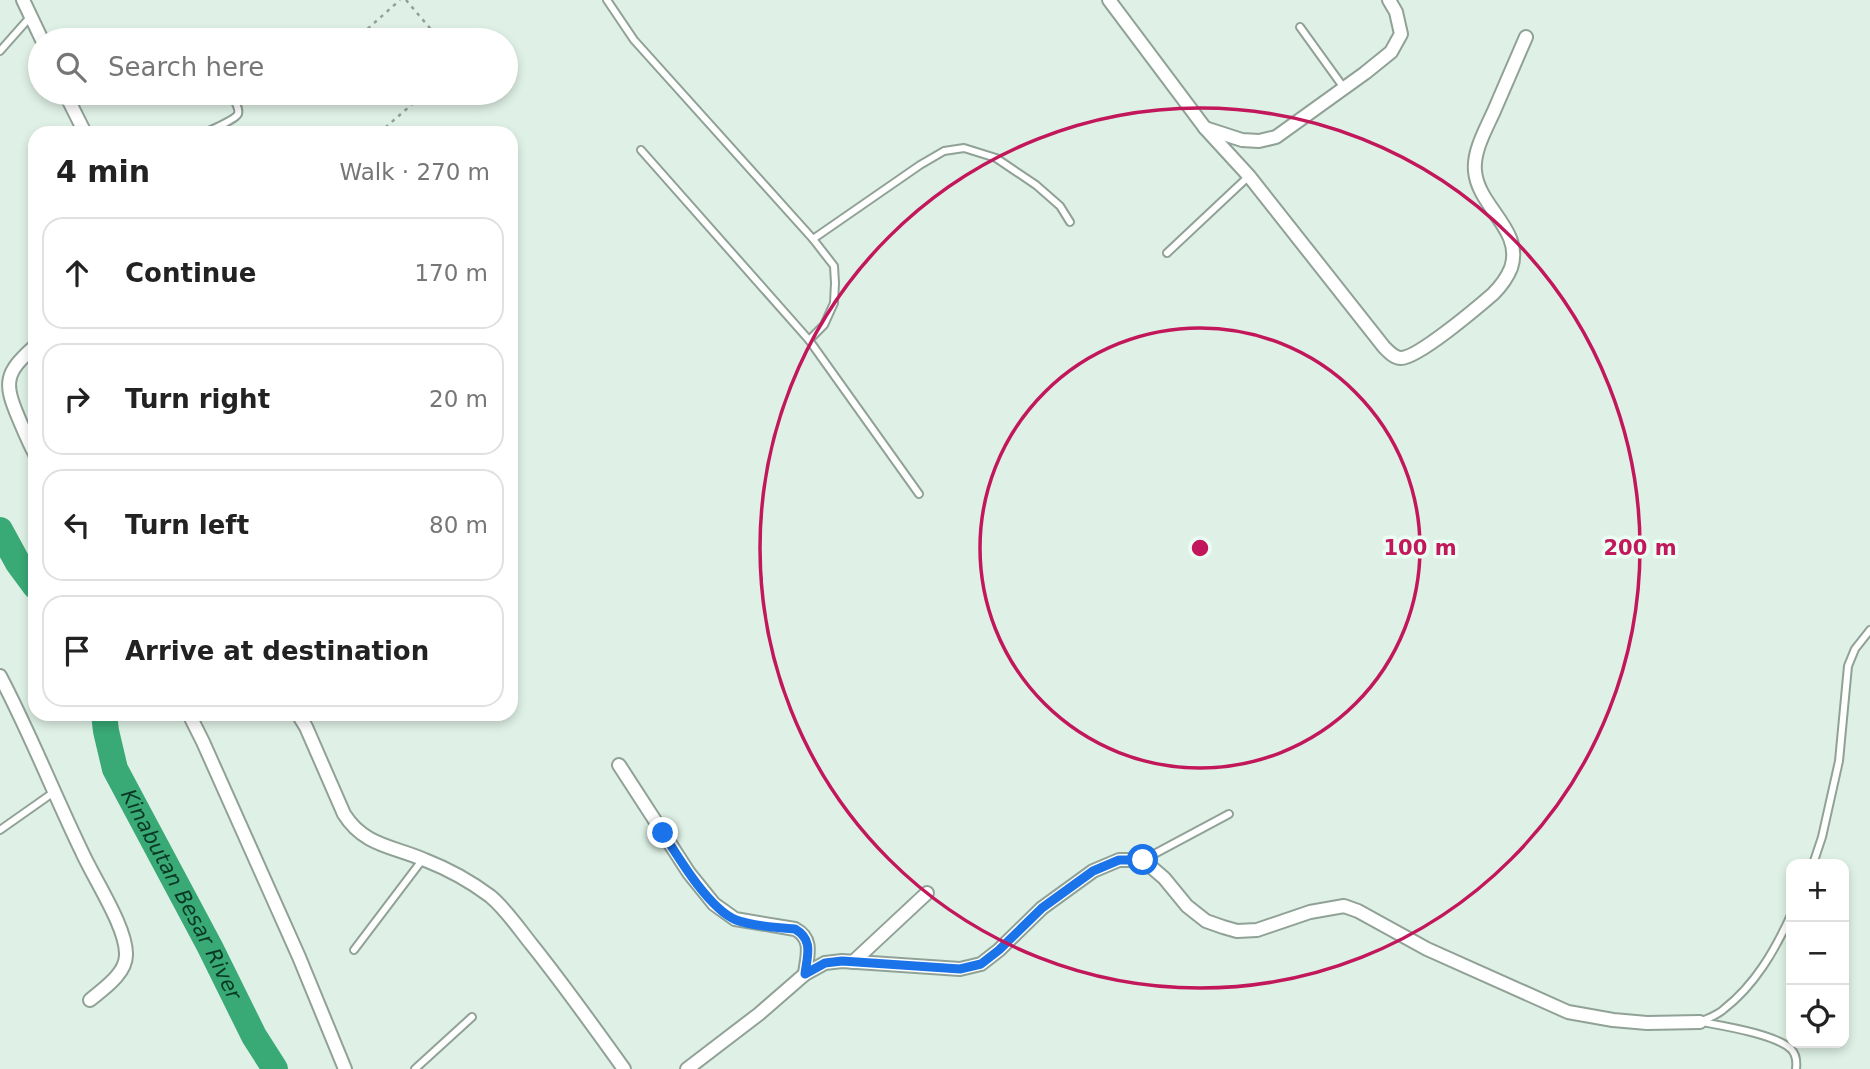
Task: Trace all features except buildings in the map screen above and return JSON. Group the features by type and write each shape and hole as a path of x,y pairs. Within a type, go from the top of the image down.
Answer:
{"street":[{"path":"23,0 36,28"},
{"path":"1109,0 1205,128 1248,176 1384,347 1392,355 1401,358 1426,346 1494,293 1511,268 1513,246 1509,234 1477,183 1475,170 1476,156 1483,137 1526,37"},
{"path":"1205,128 1242,140 1259,141 1276,136 1391,52 1401,34 1396,12 1389,0"},
{"path":"71,105 82,126"},
{"path":"28,352 12,373 8,386 9,397 28,439"},
{"path":"0,676 83,856 117,922 125,945 127,958 121,969 112,982 90,1000"},
{"path":"192,721 299,957 345,1069"},
{"path":"302,721 351,826 372,842 423,859 474,884 494,899 559,979 624,1069"},
{"path":"619,765 689,873 714,904 735,919 795,929 803,933 808,944 805,974"},
{"path":"687,1069 759,1014 805,974 825,963 853,962 960,969 981,964 1042,908 1093,871 1119,860 1143,860 1164,878 1187,906 1206,920 1237,931 1257,930 1310,912 1344,906 1427,949 1568,1012 1647,1023 1700,1022"},
{"path":"853,962 927,893"}],"lane":[{"path":"607,0 634,40 813,239 834,266 834,303 824,325 809,340"},
{"path":"0,51 30,16"},
{"path":"1300,27 1344,88"},
{"path":"220,126 232,120 237,114 236,105"},
{"path":"813,239 920,165 944,151 964,148 996,159 1036,185 1059,206 1070,222"},
{"path":"641,150 809,340 919,494"},
{"path":"1167,253 1248,176"},
{"path":"1815,859 1839,761 1849,666 1854,649 1870,630"},
{"path":"0,830 54,792"},
{"path":"1143,860 1229,814"},
{"path":"354,950 423,859"},
{"path":"1700,1022 1723,1010 1747,986 1775,948 1788,922"},
{"path":"415,1069 472,1017"},
{"path":"1700,1022 1774,1039 1793,1051 1797,1061 1796,1069"}],"path":[{"path":"368,28 400,0"},
{"path":"406,0 430,28"},
{"path":"387,126 411,105"}],"waterway":[{"name":"Kinabutan Besar River","path":"0,530 28,577"},
{"name":"Kinabutan Besar River","path":"105,721 115,769 254,1036 275,1069"}],"route":[{"path":"663,833 689,873 714,904 735,919 795,929 803,933 808,944 805,974 825,963 842,961 960,969 981,964 1042,908 1093,871 1119,860 1143,860"}]}
